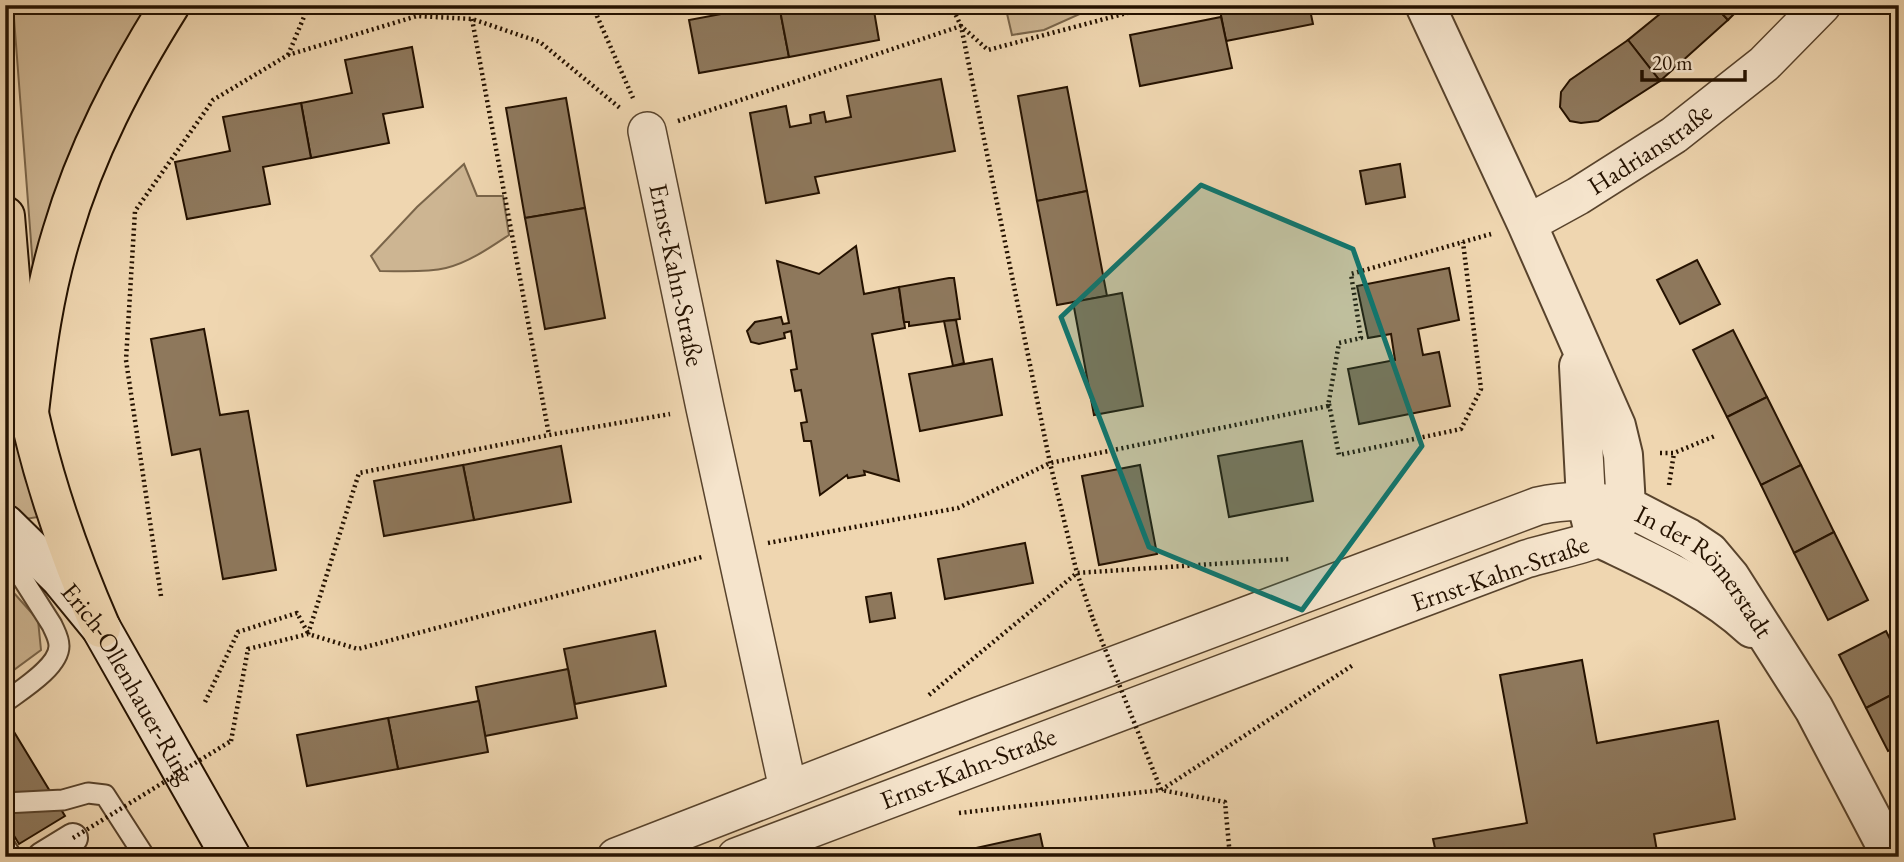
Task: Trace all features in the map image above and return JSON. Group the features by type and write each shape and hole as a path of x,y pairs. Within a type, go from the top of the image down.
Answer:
{"highway":[{"path":"29,412 36,349 48,284 78,185 102,126 170,5"},
{"path":"5,216 7,260 18,355 29,412 59,522 78,576 102,628"}],"street":[{"name":"In der Römerstadt","path":"1425,5 1527,224 1616,426 1623,455 1626,506 1709,552 1730,577 1814,709 1892,857"},
{"name":"Hadrianstraße","path":"1527,224 1578,196 1674,135 1764,64 1822,5"},
{"name":"Ernst-Kahn-Straße","path":"647,131 705,408 747,546 788,789"},
{"name":"In der Römerstadt","path":"1577,339 1586,500 1592,524 1602,539 1713,597 1778,652"},
{"name":"Ernst-Kahn-Straße","path":"616,857 788,789 1538,506 1586,500 1626,506 1615,530 1602,539 1551,550 1526,559 1009,752 753,854"},
{"name":"Erich-Ollenhauer-Ring","path":"5,524 60,578 102,628 233,854"},
{"path":"42,857 73,838"}],"lane":[{"path":"5,551 58,637 59,649 54,660 40,675 5,702"},
{"path":"5,803 63,800 88,793 105,795 145,857"},
{"path":"5,846 12,857"}],"path":[{"path":"288,55 309,5"},
{"path":"595,5 597,16 647,131"},
{"path":"951,5 961,26 1050,463 1077,573 1161,790"},
{"path":"961,26 988,50 1157,5"},
{"path":"161,596 127,360 135,211 213,100 288,55 417,16 472,19 540,42 647,131"},
{"path":"472,19 550,435"},
{"path":"647,131 961,26"},
{"path":"1462,242 1481,389 1461,429 1339,455 1329,403 1339,343 1361,338 1351,274 1462,242 1482,237"},
{"path":"73,838 231,741 248,649 308,634 358,649 747,546 958,508 1050,463 1328,406 1329,403"},
{"path":"308,634 359,473 705,408"},
{"path":"1669,485 1674,453 1715,436"},
{"path":"920,702 1077,573 1292,559"},
{"path":"205,702 238,632 297,613 308,634"},
{"path":"1161,790 1355,663"},
{"path":"946,815 1161,790 1225,802 1230,857"}],"highlighted area":[{"path":"1201,185 1353,249 1422,446 1302,610 1149,547 1061,317"}],"shaded area":[{"path":"13,5 150,5 36,307"},
{"path":"1005,5 1090,5 1091,9 1044,30 1012,35"},
{"path":"464,164 477,196 503,196 509,235 471,259 454,266 438,270 380,271 371,256 417,207"},
{"path":"5,396 38,517 19,520 5,504"},
{"path":"5,583 38,620 41,650 7,675 5,672"}],"building":[{"path":"779,5 789,57 699,73 689,20"},
{"path":"779,5 873,5 879,40 789,57"},
{"path":"1219,5 1309,5 1313,24 1226,41"},
{"path":"1671,5 1714,5 1728,20 1660,81 1628,40"},
{"path":"1714,5 1743,5 1728,20"},
{"path":"1221,17 1232,68 1140,86 1130,35"},
{"path":"1628,40 1660,81 1598,121 1570,121 1560,107 1561,92 1570,80"},
{"path":"412,47 423,107 383,114 389,143 311,158 301,103 352,93 345,60"},
{"path":"941,79 955,151 815,177 819,193 766,203 750,113 786,106 790,127 811,123 810,115 824,112 826,122 851,117 847,96"},
{"path":"1067,87 1087,191 1037,201 1018,96"},
{"path":"566,98 585,208 525,218 506,108"},
{"path":"301,103 311,158 263,167 270,204 187,219 175,162 230,151 223,117"},
{"path":"1400,164 1405,197 1366,204 1360,171"},
{"path":"1087,191 1107,296 1057,305 1037,201"},
{"path":"585,208 605,318 545,329 525,218"},
{"path":"856,246 864,294 899,287 905,328 872,334 899,481 864,471 865,475 848,478 847,475 820,495 811,441 804,441 801,423 807,422 801,390 795,391 791,370 797,369 791,331 784,333 785,338 759,344 751,342 747,331 755,322 781,317 783,324 789,323 777,261 819,274"},
{"path":"1697,260 1720,304 1680,324 1657,280"},
{"path":"1449,268 1459,320 1418,329 1423,355 1439,352 1450,406 1359,424 1348,369 1395,360 1391,334 1368,338 1357,286"},
{"path":"954,278 960,319 909,326 909,322 904,322 899,287"},
{"path":"1122,293 1143,406 1094,415 1073,302"},
{"path":"956,320 964,363 953,366 944,321"},
{"path":"204,329 220,415 248,411 276,570 223,579 200,449 172,455 151,339"},
{"path":"1733,330 1767,397 1727,417 1693,350"},
{"path":"992,359 1002,415 920,431 909,374"},
{"path":"1767,397 1801,465 1761,485 1727,417"},
{"path":"1302,441 1313,501 1229,517 1218,456"},
{"path":"561,446 571,502 474,520 463,465"},
{"path":"463,465 474,520 384,536 374,481"},
{"path":"1140,465 1157,554 1099,565 1082,476"},
{"path":"1801,465 1834,532 1794,553 1761,485"},
{"path":"1834,532 1868,600 1828,620 1794,553"},
{"path":"1025,543 1033,583 945,599 938,559"},
{"path":"891,593 895,618 870,622 866,597"},
{"path":"655,631 666,686 575,704 564,649"},
{"path":"1886,631 1899,657 1899,691 1866,708 1839,655"},
{"path":"1582,660 1597,743 1718,721 1735,819 1654,834 1658,857 1437,857 1433,839 1527,823 1500,675"},
{"path":"568,669 577,718 485,736 476,687"},
{"path":"1899,691 1899,746 1888,751 1866,708"},
{"path":"479,701 488,752 398,769 388,718"},
{"path":"5,717 65,816 19,844 5,821"},
{"path":"388,718 398,769 307,786 297,735"},
{"path":"1040,834 1045,857 978,857 976,848"}]}
